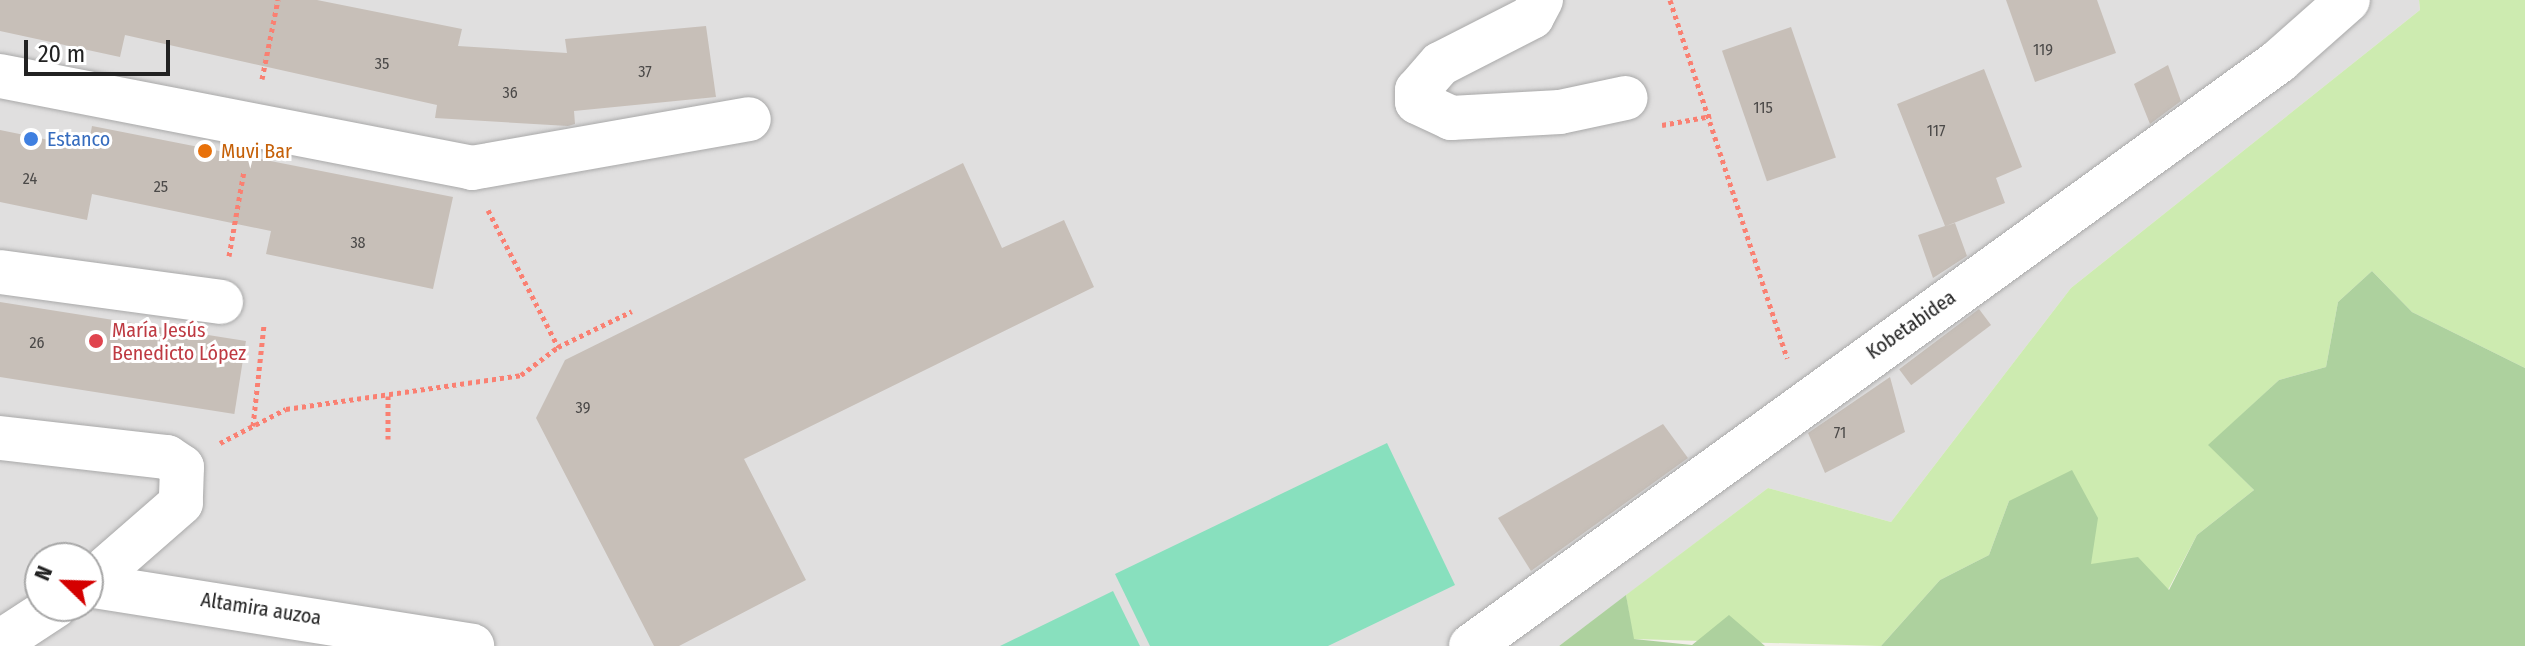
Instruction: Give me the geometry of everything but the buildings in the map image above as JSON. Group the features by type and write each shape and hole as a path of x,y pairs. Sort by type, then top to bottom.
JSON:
{"street":[{"path":"1541,0 1532,17 1440,64 1417,90 1417,102 1451,118 1560,112 1626,98"},
{"name":"Kobetabidea","path":"1471,646 2279,61 2348,0"},
{"path":"0,76 472,168 749,119"},
{"path":"0,272 221,302"},
{"path":"0,438 167,457 182,467"},
{"name":"Altamira auzoa","path":"104,571 181,503 182,467"},
{"name":"Altamira auzoa","path":"104,588 442,643"},
{"path":"0,612 24,605"},
{"path":"0,642 31,622"}],"path":[{"path":"221,302 278,0"},
{"path":"1670,0 1802,405"},
{"path":"498,236 558,347"},
{"path":"252,427 266,307"},
{"path":"182,467 286,409 521,375 558,347 632,311"},
{"path":"388,396 388,439"}],"shaded area":[{"path":"0,0 2419,0 2420,10 2071,288 1891,522 1768,488 1559,646 0,646"}],"green space":[{"path":"2419,0 2525,0 2525,368 2412,312 2372,271 2338,302 2326,367 2279,380 2209,445 2254,490 2197,535 2168,590 2091,565 2009,501 1989,555 1940,580 1881,646 1633,639 1626,595 1768,488 1891,522 2071,288 2420,10"},
{"path":"2372,271 2412,312 2525,368 2525,646 1881,646 1940,580 1989,555 2009,501 2072,470 2098,518 2091,564 2138,557 2169,590 2197,535 2254,490 2208,445 2279,380 2326,367 2338,302"},
{"path":"1387,443 1455,585 1328,646 1150,646 1115,574"},
{"path":"1113,591 1140,646 1000,646"},
{"path":"1626,595 1634,639 1692,645 1729,615 1765,646 1559,646"}],"place":[{"name":"Estanco","path":"31,139"},
{"name":"Muvi Bar","path":"205,151"},
{"name":"María Jesús Benedicto López","path":"96,341"}]}
